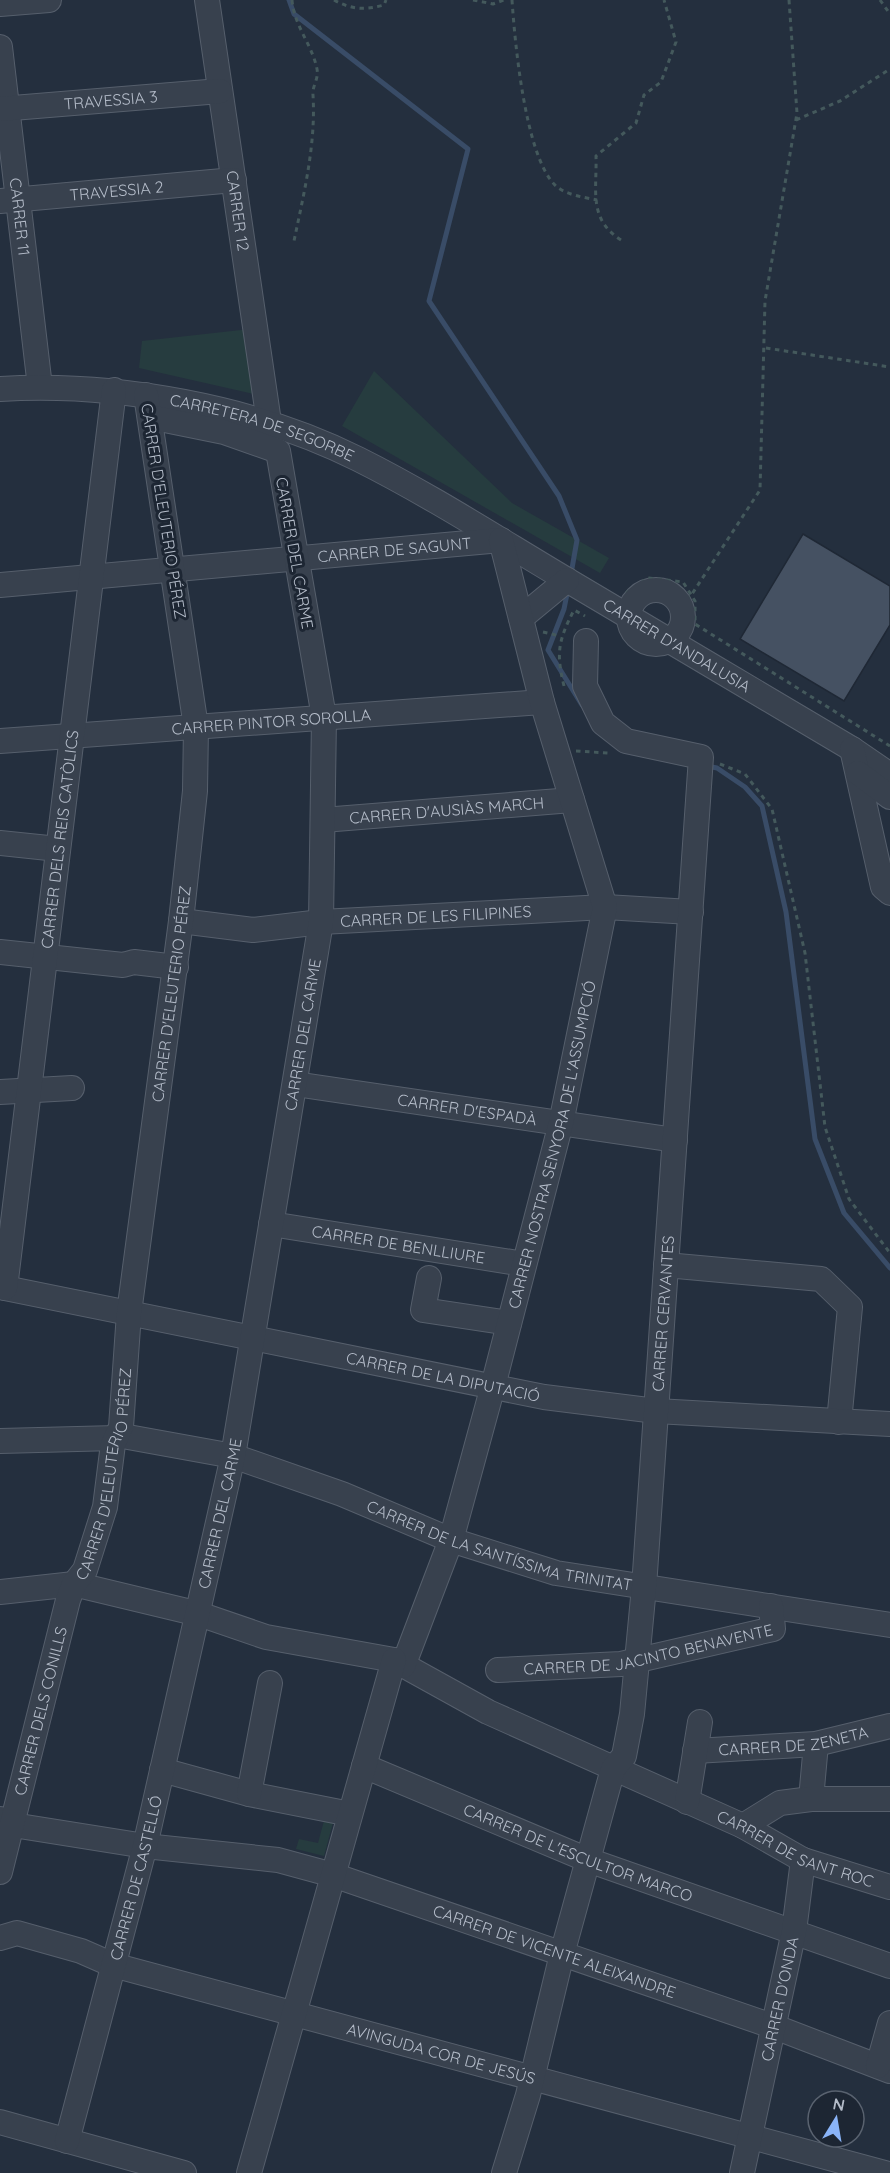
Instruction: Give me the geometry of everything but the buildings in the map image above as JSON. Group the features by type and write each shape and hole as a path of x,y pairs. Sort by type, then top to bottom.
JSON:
{"street":[{"path":"0,4 49,0"},
{"name":"CARRER 12","path":"207,0 269,423"},
{"name":"CARRER 11","path":"0,46 9,200 40,387"},
{"name":"TRAVESSIA 3","path":"4,108 220,91"},
{"name":"TRAVESSIA 2","path":"9,200 234,180"},
{"name":"CARRETERA DE SEGORBE","path":"0,390 40,387 114,390 148,406 278,451"},
{"name":"CARRER DELS REIS CATÒLICS","path":"3,1287 114,390"},
{"name":"CARRETERA DE SEGORBE","path":"148,406 269,423 357,459 501,540"},
{"name":"CARRER D'ELEUTERIO PÉREZ","path":"74,1584 85,1570 105,1507 117,1436 121,1426 129,1313 176,967 195,791 196,727 148,406"},
{"name":"CARRER DEL CARME","path":"199,1614 233,1456 321,922 324,717 278,451"},
{"name":"CARRER DE SAGUNT","path":"0,585 501,540"},
{"name":"CARRER D'ANDALUSIA","path":"501,540 567,580 627,606"},
{"name":"CARRER NOSTRA SENYORA DE L'ASSUMPCIÓ","path":"249,2173 364,1766 381,1688 398,1663 451,1539 561,1123 605,907 542,702 501,540"},
{"path":"521,618 567,580"},
{"path":"651,591 667,593 686,600 680,629 669,640 658,644 641,639 634,633 627,606 637,599 651,591"},
{"name":"CARRER D'ANDALUSIA","path":"669,640 852,749 890,775"},
{"path":"585,641 585,686 603,723 626,741 701,757"},
{"name":"CARRER PINTOR SOROLLA","path":"0,741 542,702"},
{"path":"852,749 883,887 890,893"},
{"name":"CARRER CERVANTES","path":"504,2173 528,2095 530,2078 562,1954 613,1768 624,1756 632,1714 645,1587 701,757"},
{"path":"858,773 890,797"},
{"name":"CARRER D'AUSIÀS MARCH","path":"323,820 572,800"},
{"path":"0,843 58,849"},
{"name":"CARRER DE LES FILIPINES","path":"181,921 253,930 321,922 605,907 690,912"},
{"path":"0,952 176,967"},
{"name":"CARRER D'ESPADÀ","path":"294,1084 675,1140"},
{"path":"0,1092 72,1088"},
{"name":"CARRER DE BENLLIURE","path":"271,1224 524,1264"},
{"path":"666,1266 821,1280 828,1286 850,1307 839,1422"},
{"path":"429,1278 423,1310 509,1323"},
{"name":"CARRER DE LA DIPUTACIÓ","path":"3,1287 544,1396 656,1411 890,1424"},
{"name":"CARRER DE LA SANTÍSSIMA TRINITAT","path":"0,1441 117,1436 233,1456 342,1494 451,1539 556,1573 890,1625"},
{"name":"CARRER DE SANT ROC","path":"0,1592 74,1584 199,1614 266,1637 398,1663 440,1683 488,1712 743,1826 803,1860 890,1887"},
{"name":"CARRER DELS CONILLS","path":"0,1872 6,1822 74,1584"},
{"name":"CARRER DE JACINTO BENAVENTE","path":"498,1670 621,1664 773,1629 771,1606"},
{"name":"CARRER DE CASTELLÓ","path":"68,2141 146,1846 199,1614"},
{"path":"249,1794 270,1683"},
{"path":"694,1805 695,1750 700,1722"},
{"name":"CARRER DE ZENETA","path":"695,1750 816,1744 890,1726"},
{"path":"812,1799 816,1744"},
{"name":"CARRER DE L'ESCULTOR MARCO","path":"364,1766 588,1860 890,1966"},
{"path":"162,1770 249,1794 350,1815"},
{"path":"743,1826 780,1803 812,1799 890,1799"},
{"name":"CARRER DE VICENTE ALEIXANDRE","path":"6,1822 146,1846 278,1860 333,1875 775,2028 884,2069"},
{"name":"CARRER D'ONDA","path":"742,2173 775,2028 794,1931 803,1860"},
{"name":"AVINGUDA COR DE JESÚS","path":"0,1938 17,1933 81,1951 113,1965 885,2173"},
{"path":"884,2069 890,2023"},
{"path":"0,2122 184,2173"}],"path":[{"path":"292,0 297,26 310,48 318,79 312,93 315,104 314,127 294,241"},
{"path":"334,0 347,7 366,10 384,4 386,0"},
{"path":"473,0 493,4 504,0"},
{"path":"512,0 525,96 538,160 555,185 572,195 597,200"},
{"path":"621,240 607,231 597,216 596,156 636,123 644,95 661,82 676,42 664,0"},
{"path":"686,600 760,490 766,348 765,301 796,120 789,0"},
{"path":"880,0 890,14"},
{"path":"796,120 840,101 890,69"},
{"path":"766,348 890,366"},
{"path":"627,606 648,578 683,582 686,600"},
{"path":"686,600 695,601 695,624 890,746"},
{"path":"521,618 540,632 585,641"},
{"path":"561,636 567,625"},
{"path":"565,750 609,753"},
{"path":"701,757 745,774 772,809 805,953 825,1127 849,1199 890,1253"}],"green space":[{"path":"250,329 258,395 139,368 142,341"},
{"path":"374,371 512,503 609,558 600,573 342,426"},
{"path":"325,1817 334,1819 324,1856 296,1849 299,1839 318,1843"}],"waterway":[{"path":"289,0 294,14 468,149 429,301 559,496 577,540 571,574"},
{"path":"568,589 564,609 548,650 582,705"},
{"path":"707,766 717,768 745,787 762,806 786,912 815,1139 844,1213 890,1268"}]}
